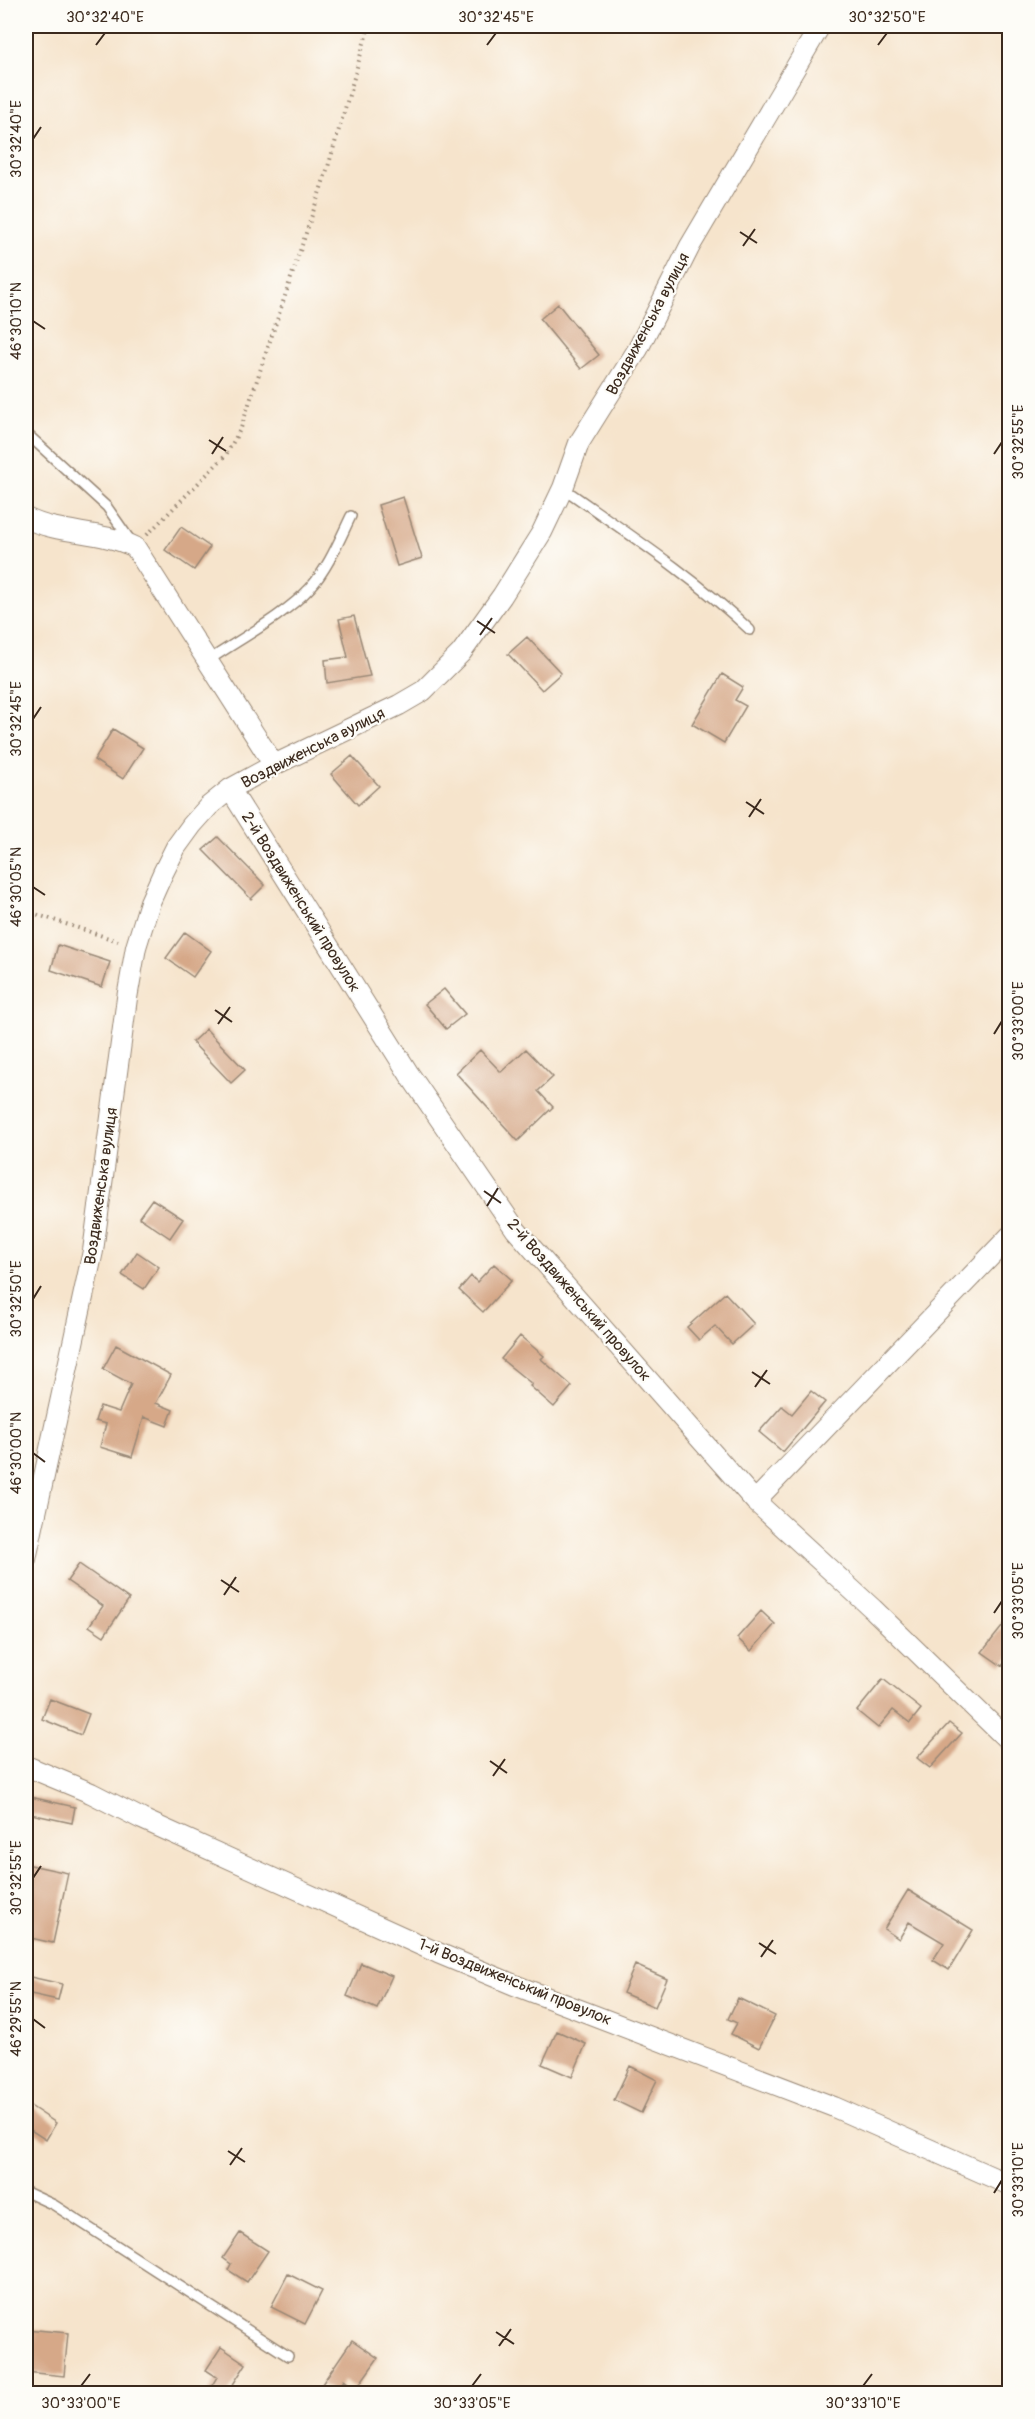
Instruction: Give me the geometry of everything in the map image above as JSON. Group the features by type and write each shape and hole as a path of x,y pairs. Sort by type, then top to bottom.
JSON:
{"street":[{"name":"Воздвиженська вулиця","path":"26,1558 93,1251 136,947 150,902 176,847 209,806 230,789 423,691 460,653 502,596 542,532 563,488 579,443 638,349 690,246 820,26"},
{"path":"26,518 57,529 120,539 135,547 274,765"},
{"name":"2-й Воздвиженський провулок","path":"230,789 409,1074 516,1230 755,1502 873,1609 1010,1742"},
{"path":"755,1502 1010,1236"},
{"name":"1-й Воздвиженський провулок","path":"26,1766 92,1793 142,1819 438,1953 517,1986 834,2107 1010,2185"}],"lane":[{"path":"26,433 107,507 135,547"},
{"path":"563,488 700,586 750,630"},
{"path":"208,660 296,601 311,587 327,564 351,516"},
{"path":"26,2192 54,2205 288,2356"}],"path":[{"path":"135,547 226,455 241,428 328,167 369,26"},
{"path":"633,26 694,26"},
{"path":"26,911 136,947"}],"building":[{"path":"558,304 599,355 581,369 540,319"},
{"path":"403,497 422,558 397,566 378,505"},
{"path":"181,527 210,547 194,570 165,550"},
{"path":"354,616 370,676 327,683 325,660 348,657 339,619"},
{"path":"527,637 561,673 542,690 508,654"},
{"path":"722,674 743,687 735,700 746,706 724,743 692,724"},
{"path":"113,729 143,748 123,779 94,760"},
{"path":"352,756 379,786 358,805 331,774"},
{"path":"218,837 265,885 251,899 203,850"},
{"path":"185,932 211,951 193,977 166,958"},
{"path":"58,945 110,962 102,987 51,970"},
{"path":"444,989 465,1014 446,1029 425,1004"},
{"path":"206,1029 245,1070 231,1083 192,1042"},
{"path":"526,1049 553,1077 538,1091 553,1107 518,1141 456,1073 480,1050 501,1072"},
{"path":"152,1199 183,1219 170,1238 139,1217"},
{"path":"137,1252 159,1267 144,1289 122,1275"},
{"path":"494,1264 512,1280 483,1312 459,1290 471,1276 477,1282"},
{"path":"725,1293 754,1324 732,1344 715,1326 699,1340 687,1327"},
{"path":"520,1336 544,1356 541,1359 572,1386 554,1407 530,1386 532,1384 501,1359"},
{"path":"116,1345 171,1375 156,1403 173,1410 167,1426 144,1417 132,1457 100,1447 106,1424 95,1421 100,1406 119,1412 131,1384 103,1369"},
{"path":"811,1391 825,1402 783,1452 759,1432 782,1406 792,1414"},
{"path":"79,1564 129,1599 104,1636 89,1626 103,1606 67,1581"},
{"path":"761,1611 775,1624 751,1651 737,1638"},
{"path":"1010,1617 1010,1656 1002,1666 982,1652"},
{"path":"883,1679 921,1709 910,1723 893,1710 878,1728 857,1711"},
{"path":"50,1699 89,1714 81,1735 42,1719"},
{"path":"949,1723 962,1733 930,1768 917,1758"},
{"path":"26,1796 75,1807 72,1823 26,1813"},
{"path":"26,1864 68,1873 53,1943 26,1937"},
{"path":"908,1890 973,1930 949,1970 933,1960 944,1943 909,1922 899,1939 884,1929"},
{"path":"361,1963 392,1976 377,2009 347,1996"},
{"path":"635,1965 667,1979 655,2007 623,1993"},
{"path":"26,1976 62,1984 58,2000 26,1993"},
{"path":"738,1998 775,2016 759,2048 731,2034 737,2023 728,2019"},
{"path":"557,2031 586,2044 572,2077 542,2064"},
{"path":"630,2066 657,2080 641,2113 614,2100"},
{"path":"26,2103 56,2123 46,2140 26,2127"},
{"path":"240,2233 268,2251 247,2282 228,2270 231,2264 223,2258"},
{"path":"288,2274 322,2291 305,2324 271,2307"},
{"path":"26,2329 68,2333 64,2376 26,2372"},
{"path":"352,2340 378,2358 356,2389 344,2380 336,2393 322,2384"},
{"path":"221,2347 246,2364 227,2394 207,2394 217,2377 206,2370"}]}
